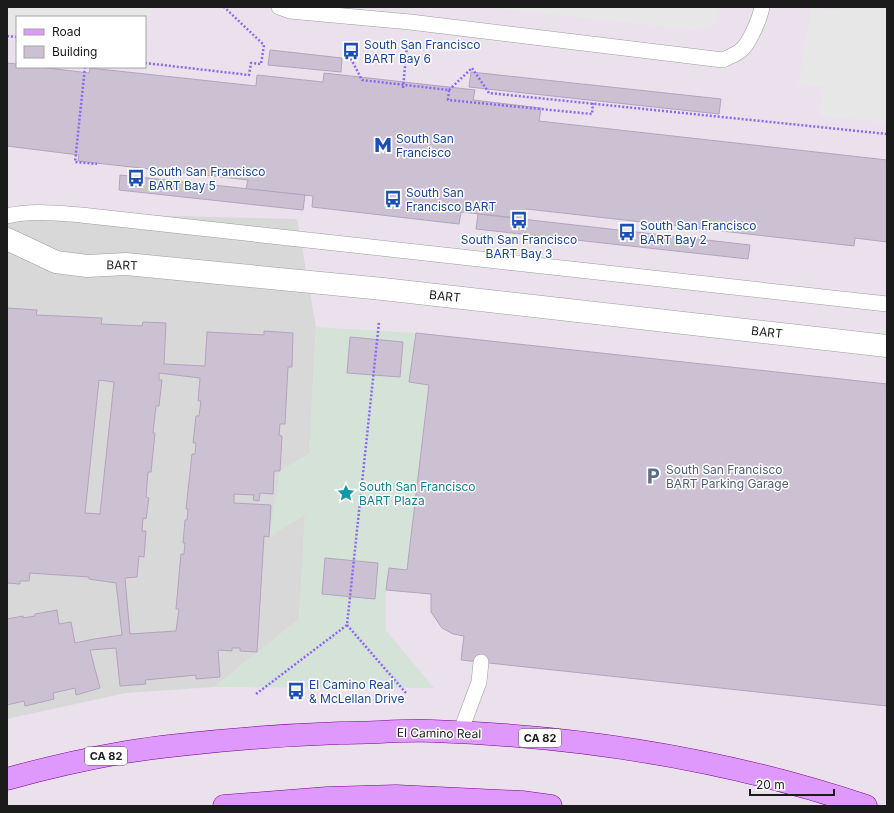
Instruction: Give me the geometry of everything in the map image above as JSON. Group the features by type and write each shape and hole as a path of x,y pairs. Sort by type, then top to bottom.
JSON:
{"main road":[{"name":"El Camino Real","path":"7,779 36,771 128,751 206,742 298,735 431,731 532,737 639,750 737,769 831,794 866,806"},
{"path":"224,806 328,798 396,796 522,802 551,806"}],"street":[{"name":"BART","path":"7,239 56,262 87,266 126,264 383,289 887,346"}],"lane":[{"path":"279,7 290,11 410,22 723,60 741,51 761,15 762,7"},
{"path":"7,216 17,213 81,215 887,304"},
{"path":"460,733 479,682 481,662"}],"path":[{"path":"146,63 249,75 251,63 261,64 264,45 224,7"},
{"path":"403,86 407,47"},
{"path":"349,56 362,80 403,86 449,90"},
{"path":"85,68 75,162 97,164"},
{"path":"593,103 592,114 448,100 449,90 472,68 489,93 593,103 887,134"},
{"path":"256,694 347,625 379,322"},
{"path":"347,625 406,693"}],"shaded area":[{"path":"7,7 151,7 146,41 146,16 16,16 16,35 7,34"},
{"path":"483,7 716,7 716,23 697,30"},
{"path":"842,7 887,7 887,122 819,116 824,87 798,84 811,8 837,10"},
{"path":"7,212 297,219 316,327 309,454 280,471 270,536 305,514 299,619 214,687 126,693 7,719"},
{"name":"South San Francisco BART Plaza","path":"316,327 416,333 410,382 429,385 407,570 389,569 386,590 386,630 434,688 214,687 299,619 305,515 269,537 280,471 309,454"}],"building":[{"path":"270,50 342,58 341,72 268,65"},
{"path":"7,63 16,64 16,68 48,68 89,73 90,68 256,86 257,75 323,82 324,73 475,90 473,100 541,108 539,121 887,160 887,242 855,238 854,246 527,209 526,219 461,212 459,224 312,207 313,196 246,189 248,180 78,161 79,155 7,146"},
{"path":"471,72 721,99 719,114 469,87"},
{"path":"120,175 305,195 303,210 119,190"},
{"path":"478,214 750,245 748,259 476,229"},
{"path":"7,308 37,310 36,315 102,318 101,324 142,326 143,322 166,323 164,364 205,366 207,332 264,335 264,331 293,333 292,367 288,367 285,424 280,424 279,435 282,436 280,471 274,471 273,494 260,493 259,501 253,500 254,495 234,494 234,503 271,505 269,537 264,536 257,652 240,651 240,648 232,648 232,651 218,650 220,677 196,679 196,675 145,680 146,684 120,686 116,648 90,650 100,688 76,695 75,688 53,693 54,699 25,706 24,701 7,705 7,619 23,616 23,618 35,616 35,614 57,610 59,624 71,622 75,643 122,635 116,583 89,579 89,577 30,573 29,581 20,581 20,584 7,583","holes":["159,373 200,378 198,401 201,401 199,416 196,416 193,443 196,443 195,454 192,454 186,509 188,509 187,520 185,520 183,543 185,543 184,554 181,554 176,609 179,609 176,631 130,634 125,578 137,577 139,556 144,557 146,531 142,531 143,518 146,519 149,498 146,497 148,472 151,472 156,406 159,406 162,380 159,380","99,380 114,382 100,514 85,513"]},
{"name":"South San Francisco BART Parking Garage","path":"416,333 887,384 887,706 461,660 464,636 453,634 442,628 431,612 431,594 386,590 389,568 407,570 429,385 409,382"},
{"path":"350,337 403,342 400,377 347,373"},
{"path":"325,558 378,563 375,599 322,594"}],"place":[{"name":"South San Francisco BART Bay 6","path":"351,51"},
{"name":"South San Francisco","path":"383,145"},
{"name":"South San Francisco BART Bay 5","path":"136,178"},
{"name":"South San Francisco BART","path":"393,199"},
{"name":"South San Francisco BART Bay 3","path":"519,220"},
{"name":"South San Francisco BART Bay 2","path":"627,232"},
{"name":"South San Francisco BART Parking Garage","path":"653,476"},
{"name":"South San Francisco BART Plaza","path":"346,493"},
{"name":"El Camino Real & McLellan Drive","path":"296,691"}]}
